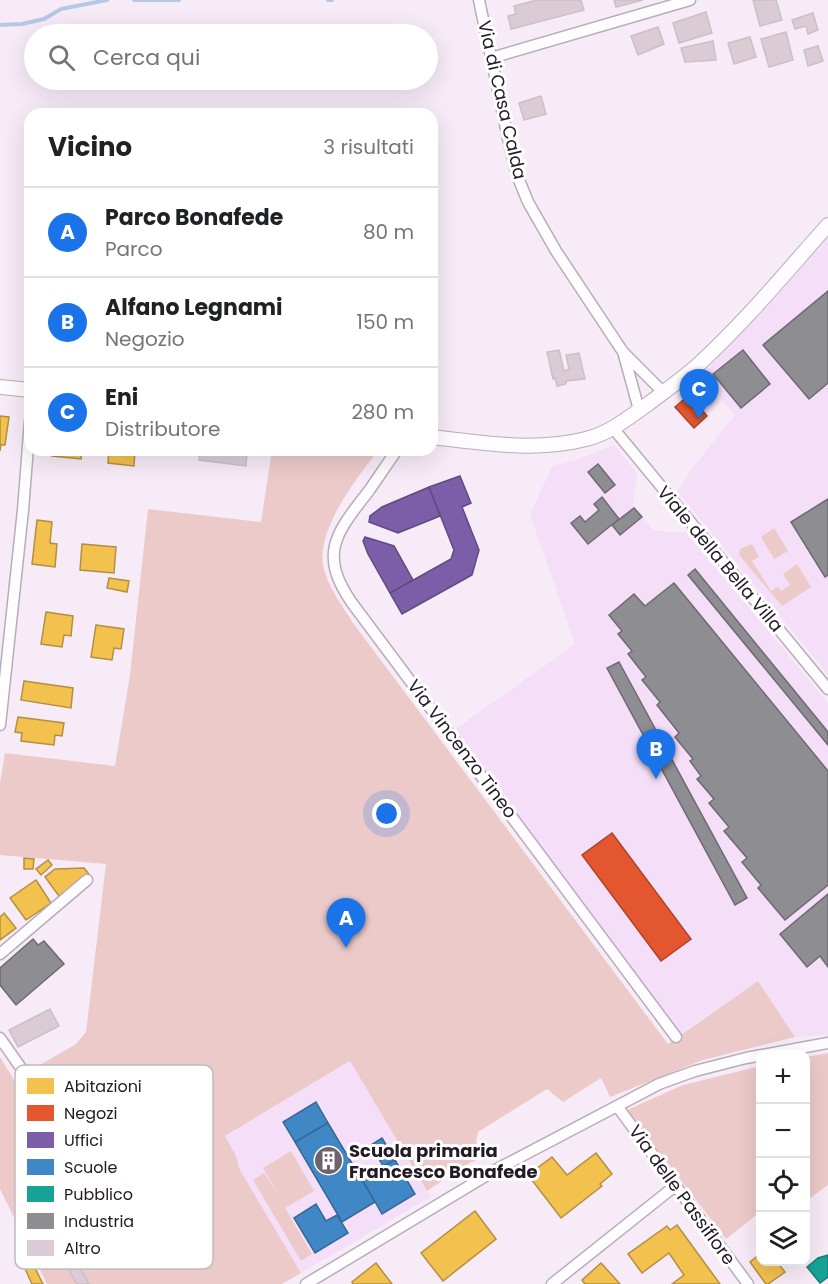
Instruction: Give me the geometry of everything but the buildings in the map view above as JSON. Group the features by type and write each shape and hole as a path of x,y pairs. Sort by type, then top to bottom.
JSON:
{"street":[{"name":"Via di Casa Calda","path":"479,0 512,156 528,202 556,251 623,352 663,392"},
{"path":"491,58 690,0"},
{"path":"438,438 505,446 539,446 587,439 613,428 711,353 828,225"},
{"name":"Via di Casa Calda","path":"623,352 639,410"},
{"path":"0,387 24,389"},
{"name":"Viale della Bella Villa","path":"613,428 828,689"},
{"path":"0,725 27,456"},
{"name":"Via Vincenzo Tineo","path":"393,456 344,522 337,536 334,561 338,580 352,603 676,1037"},
{"path":"0,954 87,880"},
{"path":"0,1038 19,1065"},
{"path":"306,1284 499,1168 666,1080 765,1053 828,1043"},
{"name":"Via delle Passiflore","path":"616,1106 748,1284"},
{"path":"552,1284 675,1186"}],"shaded area":[{"path":"828,238 828,675 677,491 735,415 702,375"},
{"path":"614,445 637,473 633,504 654,531 687,532 828,703 828,1035 795,1037 758,981 676,1037 450,733 575,644 530,515 552,466 576,460"},
{"path":"271,456 374,456 340,505 326,535 323,550 323,565 331,588 353,623 668,1044 758,981 795,1037 703,1060 610,1097 601,1078 563,1102 547,1089 478,1132 476,1142 482,1157 427,1191 350,1061 225,1136 236,1156 239,1168 301,1273 282,1284 47,1284 40,1269 213,1269 213,1065 40,1065 76,1044 86,1032 106,864 0,855 0,783 5,753 115,766 130,675 148,509 261,522"},
{"path":"774,528 788,551 774,559 761,537"},
{"path":"752,544 759,557 752,561 771,591 778,587 781,591 790,585 783,574 797,564 811,587 782,606 739,555 740,549"},
{"path":"828,1053 828,1185 810,1198 810,1104 810,1056"},
{"path":"0,1057 14,1080 15,1219 0,1189"},
{"path":"351,1061 431,1197 301,1273 239,1168 225,1136"},
{"path":"756,1067 756,1215 726,1239 627,1110 683,1085"},
{"path":"291,1151 314,1191 285,1208 312,1254 301,1261 253,1180 264,1173 276,1191 263,1168"}],"waterway":[{"path":"0,25 22,24 44,19 61,9 107,0"},
{"path":"134,0 179,0"}],"place":[{"name":"Eni","path":"699,419"},
{"name":"Alfano Legnami","path":"656,779"},
{"name":"Parco Bonafede","path":"346,948"},
{"name":"Scuola primaria Francesco Bonafede","path":"328,1161"}]}
